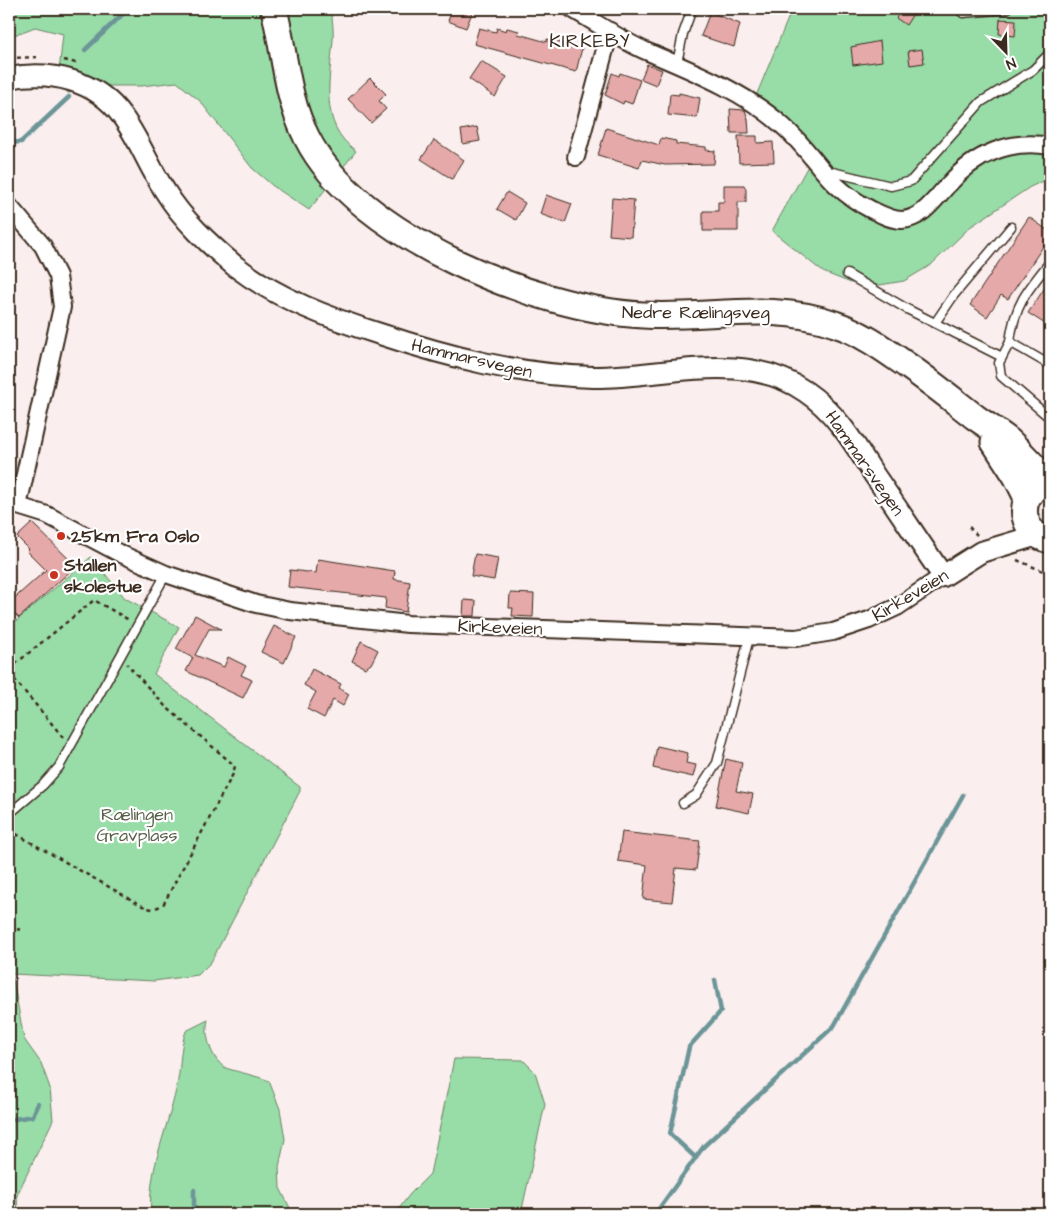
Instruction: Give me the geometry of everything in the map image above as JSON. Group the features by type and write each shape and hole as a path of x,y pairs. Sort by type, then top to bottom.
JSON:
{"main road":[{"name":"Nedre Rælingsveg","path":"274,9 288,88 300,124 315,153 336,182 351,196 412,239 458,263 492,276 541,294 600,310 643,315 738,311 784,312 835,324 860,335 891,354 1007,440 1050,482"},
{"name":"Nedre Rælingsveg","path":"976,418 1007,461 1035,522"},
{"path":"1035,522 1036,487 1050,482"}],"street":[{"path":"572,9 646,51 677,63 745,98 783,126 800,143 820,170 840,190 860,204 886,217 904,220 918,215 926,209 961,170 987,153 1012,146 1050,146"},
{"path":"576,157 610,31"},
{"name":"Hammarsvegen","path":"9,78 36,76 66,79 89,87 107,99 128,124 165,191 199,233 227,259 254,279 308,309 411,345 529,372 598,377 729,368 764,373 796,385 823,405 842,427 943,576"},
{"name":"Kirkeveien","path":"9,206 44,246 58,276 62,307 18,506 47,515 117,552 166,574 256,604 290,611 408,624 749,638 809,636 853,626 897,607 943,576 982,546 1035,522"}],"lane":[{"path":"677,63 683,34 692,9"},
{"path":"958,9 963,13 1007,9"},
{"path":"820,170 828,170 891,186 911,181 981,102 1033,70 1050,53"},
{"path":"935,323 954,294 1011,228"},
{"path":"1050,262 1020,300 1012,321 1010,342 1002,357 999,370 1005,382 1050,418"},
{"path":"847,274 889,300 1002,357"},
{"path":"1010,342 1050,365"},
{"path":"9,814 43,786 59,767 166,574"},
{"path":"683,804 696,795 717,763 749,638"}],"path":[{"path":"9,58 46,57"},
{"path":"63,60 79,64"},
{"path":"969,527 982,546"},
{"path":"1014,558 1050,574"},
{"path":"9,668 94,600 137,624"},
{"path":"9,830 146,908 153,909 163,905 233,774 235,766 165,706 119,656"},
{"path":"9,673 71,748"},
{"path":"9,930 23,929"}],"green space":[{"path":"9,9 331,9 333,36 329,100 331,115 336,128 344,140 356,151 309,210 273,186 252,168 200,101 177,82 141,86 105,86 68,93 58,81 63,34 35,27 9,37"},
{"path":"792,9 1050,9 1050,178 1030,187 970,227 931,265 904,281 880,285 851,283 823,272 772,231 809,164 754,101"},
{"name":"Rælingen Gravplass","path":"91,557 125,598 179,627 154,674 300,787 300,791 211,962 198,975 154,981 12,974 24,1039 41,1063 50,1088 53,1120 17,1195 18,1214 9,1214 9,627"},
{"path":"208,1020 208,1039 212,1052 219,1063 224,1067 269,1081 280,1109 285,1139 279,1167 280,1188 293,1214 151,1214 152,1180 178,1080 184,1037 186,1031"},
{"path":"454,1059 523,1060 535,1072 545,1104 521,1214 395,1214 410,1194 430,1174"}],"building":[{"path":"452,9 472,13 466,28 448,21"},
{"path":"903,9 913,14 906,25 896,18"},
{"path":"710,12 740,24 734,47 701,36"},
{"path":"1000,19 1016,20 1015,36 999,34"},
{"path":"479,28 496,32 497,28 506,31 507,28 519,31 518,34 547,42 547,39 582,48 576,72 474,44"},
{"path":"880,41 882,61 853,65 851,47"},
{"path":"922,49 924,63 910,65 908,51"},
{"path":"481,61 507,77 495,97 469,79"},
{"path":"647,64 662,70 656,85 641,79"},
{"path":"612,73 619,76 620,73 640,80 632,104 624,101 623,104 605,95"},
{"path":"370,78 386,94 379,101 386,109 371,123 348,99"},
{"path":"679,93 700,98 697,118 668,115 670,94 679,95"},
{"path":"730,109 745,110 749,133 731,133"},
{"path":"477,127 480,141 463,144 461,130"},
{"path":"606,128 659,145 661,138 676,141 676,144 706,147 706,150 715,151 714,164 665,165 642,160 639,168 598,155"},
{"path":"738,136 757,136 757,143 773,142 774,162 739,163"},
{"path":"434,140 464,160 452,179 421,159"},
{"path":"724,185 744,185 746,189 746,202 738,202 738,231 703,231 703,211 718,211 718,202 724,202"},
{"path":"507,192 525,203 516,220 497,209"},
{"path":"546,195 572,204 565,223 540,214"},
{"path":"612,198 634,200 631,237 609,235"},
{"path":"1029,217 1050,232 1050,236 1008,299 1001,295 987,317 970,305"},
{"path":"1050,280 1050,327 1028,313"},
{"path":"32,523 76,566 19,618 9,609 9,603 46,570 27,551 29,549 17,537"},
{"path":"475,554 498,558 494,580 471,576"},
{"path":"318,559 395,571 394,579 410,582 406,612 385,608 386,598 288,587 290,570 316,573"},
{"path":"510,593 534,594 533,617 512,616 513,608 509,608"},
{"path":"464,600 476,601 475,616 463,616"},
{"path":"195,615 221,629 209,629 195,655 224,667 228,657 246,666 241,675 252,680 243,698 186,671 193,658 176,649"},
{"path":"274,626 296,637 284,663 261,652"},
{"path":"361,641 378,650 371,664 365,668 352,661"},
{"path":"312,669 341,684 339,688 349,694 343,706 333,700 324,718 307,709 316,692 304,685"},
{"path":"657,746 688,753 686,763 696,765 693,777 653,768"},
{"path":"726,759 742,763 736,791 753,794 749,813 716,806"},
{"path":"622,832 700,841 696,870 676,868 672,902 643,899 647,865 618,861"}],"waterway":[{"path":"85,50 128,9"},
{"path":"9,143 21,142 69,97"},
{"path":"655,1214 704,1146 834,1026 963,795"},
{"path":"696,1158 670,1134 689,1047 721,1011 715,980"},
{"path":"9,1120 33,1116 38,1103"},
{"path":"194,1190 194,1214"}],"place":[{"name":"25km Fra Oslo","path":"61,536"},
{"name":"Stallen skolestue","path":"54,575"}],"district":[{"name":"KIRKEBY","path":"590,40"}]}
